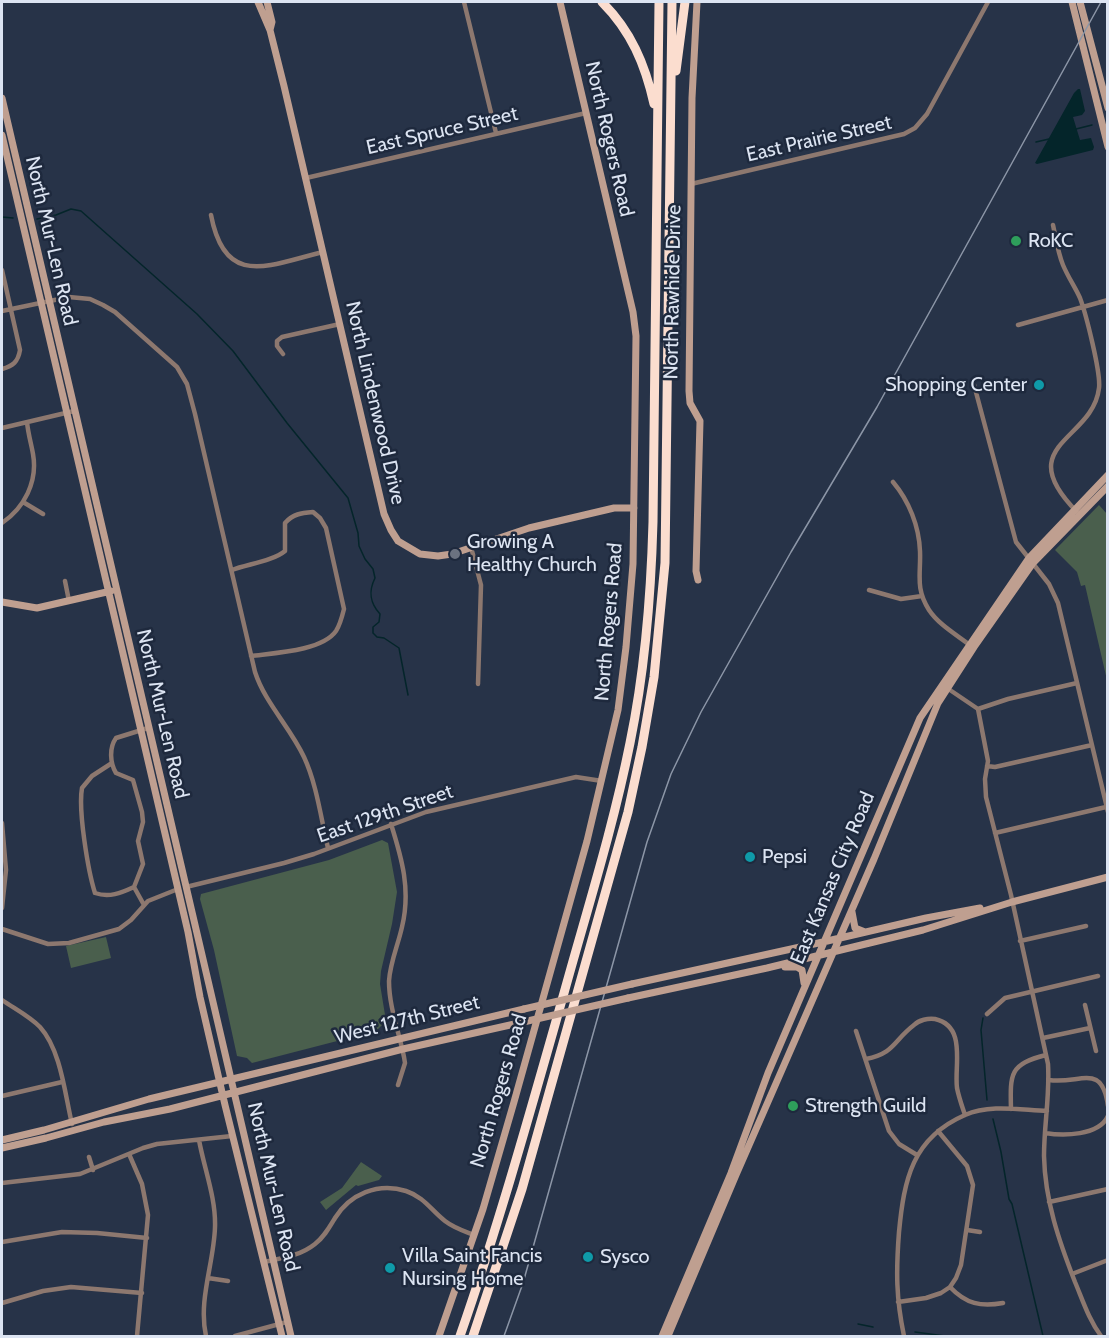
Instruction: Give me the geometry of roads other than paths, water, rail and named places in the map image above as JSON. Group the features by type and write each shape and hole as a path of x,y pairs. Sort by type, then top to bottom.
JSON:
{"highway":[{"path":"602,2 619,20 639,53 649,80 657,123"},
{"path":"459,1336 493,1238 531,1108 617,802 636,713 646,638 652,557 659,2"},
{"path":"473,1336 522,1189 602,906 633,791 649,713 659,642 665,563 672,2"},
{"path":"671,119 685,2"}],"main road":[{"name":"North Lindenwood Drive","path":"258,2 270,30 384,514 391,530 402,544 413,551 426,555 444,555 529,528 614,508 634,508"},
{"name":"North Lindenwood Drive","path":"267,2 272,22 270,30"},
{"name":"North Rogers Road","path":"439,1336 474,1235 514,1102 602,781 618,710 627,647 634,508 635,323 560,2"},
{"name":"North Rawhide Drive","path":"697,2 692,98 689,392 690,404 700,421 696,571 698,580"},
{"path":"1072,2 1107,147"},
{"path":"1080,2 1107,108"},
{"name":"North Mur-Len Road","path":"2,98 44,301"},
{"name":"North Mur-Len Road","path":"2,135 70,412 108,592 231,1080 291,1336"},
{"name":"North Mur-Len Road","path":"70,412 116,590 144,729"},
{"name":"East Kansas City Road","path":"668,1335 768,1072 920,718 1031,560 1077,512 1107,475"},
{"name":"East Kansas City Road","path":"1077,512 1107,486"},
{"path":"2,602 37,608 116,590"},
{"name":"East Kansas City Road","path":"668,1335 852,912 944,686"},
{"path":"1012,902 1107,878"},
{"name":"North Mur-Len Road","path":"182,889 220,1083 282,1336"},
{"name":"West 127th Street","path":"2,1140 149,1100 399,1037 926,918 1012,902"},
{"name":"West 127th Street","path":"2,1148 223,1096 403,1049 768,968 923,930 1012,902"},
{"path":"852,912 855,928 865,933"},
{"path":"768,968 797,967 802,971 805,985"}],"street":[{"path":"464,2 496,133"},
{"name":"East Prairie Street","path":"691,184 904,134 915,128 927,114 988,2"},
{"name":"East Spruce Street","path":"306,178 586,113"},
{"path":"211,215 216,238 222,249 229,257 244,265 267,265 323,252"},
{"path":"1053,225 1063,264 1083,306 1099,376 1099,391 1091,410 1057,447 1051,465 1057,487 1077,512"},
{"path":"2,271 20,350 19,357 12,366 2,369"},
{"path":"2,311 44,301 76,297 90,299 104,304 115,312 181,372 191,395 251,656 262,690 293,736 309,768 328,848"},
{"path":"1018,326 1107,300"},
{"path":"282,354 277,341 282,337 340,324"},
{"path":"974,381 1016,542 1050,585 1058,603 1107,809 995,832"},
{"path":"2,428 70,412"},
{"path":"2,524 23,502 30,489 34,466 27,422"},
{"path":"893,482 905,496 913,516 920,549 918,577 922,596 935,618 972,646"},
{"path":"23,502 43,514"},
{"path":"232,570 258,561 277,558 285,551 285,523 290,517 313,512 326,528 344,609 335,633 316,645 280,653 251,656"},
{"path":"471,547 481,585 478,684"},
{"path":"65,581 69,601"},
{"path":"869,590 895,599 922,596"},
{"path":"978,709 1008,699 1077,683"},
{"path":"944,686 978,709 987,766 985,791 1046,1055 1049,1080 1044,1165 1049,1202 1057,1235 1072,1274 1091,1321 1101,1336"},
{"path":"112,763 84,783 81,794 85,843 93,886 95,893 104,895 123,892 134,887 143,864 138,841 143,822 142,812 133,780 119,776 112,763 113,742 116,738 144,729"},
{"path":"987,766 995,767 1092,745"},
{"name":"East 129th Street","path":"144,904 154,897 284,863 426,812 576,777 602,781"},
{"path":"2,823 4,865 2,908"},
{"path":"391,824 403,862 406,887 406,907 389,978 390,995 405,1063 398,1085"},
{"path":"2,929 43,943 57,945 114,931 131,920 144,904 134,887"},
{"path":"1020,941 1086,926"},
{"path":"987,1014 1005,998 1098,976"},
{"path":"2,1000 27,1016 47,1036 56,1054 74,1130"},
{"path":"1085,1005 1096,1051"},
{"path":"866,1059 889,1051 919,1022 931,1019 943,1022 951,1029 956,1041 957,1088 965,1115"},
{"path":"1043,1038 1090,1028"},
{"path":"856,1031 889,1131 899,1144 917,1155"},
{"path":"1011,1109 1013,1078 1018,1065 1028,1059 1046,1055"},
{"path":"1049,1080 1093,1078 1103,1087 1107,1106"},
{"path":"2,1096 62,1083"},
{"path":"904,1336 898,1302 896,1270 902,1199 907,1176 917,1155 938,1131 965,1115 993,1109 1047,1111"},
{"path":"1045,1133 1063,1134 1093,1129 1101,1126 1107,1116"},
{"path":"898,1302 934,1296 950,1287 960,1271 973,1190 972,1179 967,1166 938,1131"},
{"path":"2,1183 66,1177 93,1170 157,1144 232,1136"},
{"path":"199,1140 214,1209 215,1225 203,1314 206,1336"},
{"path":"129,1154 146,1198 148,1215 137,1336"},
{"path":"89,1157 93,1170"},
{"path":"264,1262 295,1255 314,1245 323,1237 343,1207 356,1196 370,1190 386,1188 406,1191 423,1199 452,1226 474,1235"},
{"path":"1049,1202 1107,1189"},
{"path":"967,1230 980,1232"},
{"path":"2,1242 62,1232 147,1238"},
{"path":"1072,1274 1107,1260"},
{"path":"208,1278 228,1281"},
{"path":"2,1303 43,1291 71,1287 142,1293"},
{"path":"950,1287 962,1299 975,1305 1003,1303"},
{"path":"238,1336 287,1322"}],"waterway":[{"path":"1076,129 1092,125"},
{"path":"1036,142 1049,139"},
{"path":"37,219 71,209 81,211 197,314 233,351 287,423 348,498 358,533 359,546 373,569 375,578 371,588 371,597 380,614 379,622 373,627 373,633 399,648 408,695"},
{"path":"2,217 13,218"},
{"path":"983,1018 981,1030 987,1100"},
{"path":"993,1119 1009,1199 1043,1336"},
{"path":"858,1324 873,1327"},
{"path":"915,1332 945,1336"}],"railway":[{"path":"504,1336 523,1283 647,842 671,774 701,712 791,552 877,407 1101,2"}],"place":[{"name":"RoKC","path":"1016,241"},
{"name":"Shopping Center","path":"1039,385"},
{"name":"Growing A Healthy Church","path":"455,554"},
{"name":"Pepsi","path":"750,857"},
{"name":"Strength Guild","path":"793,1106"},
{"name":"Sysco","path":"588,1257"},
{"name":"Villa Saint Fancis Nursing Home","path":"390,1268"}]}
